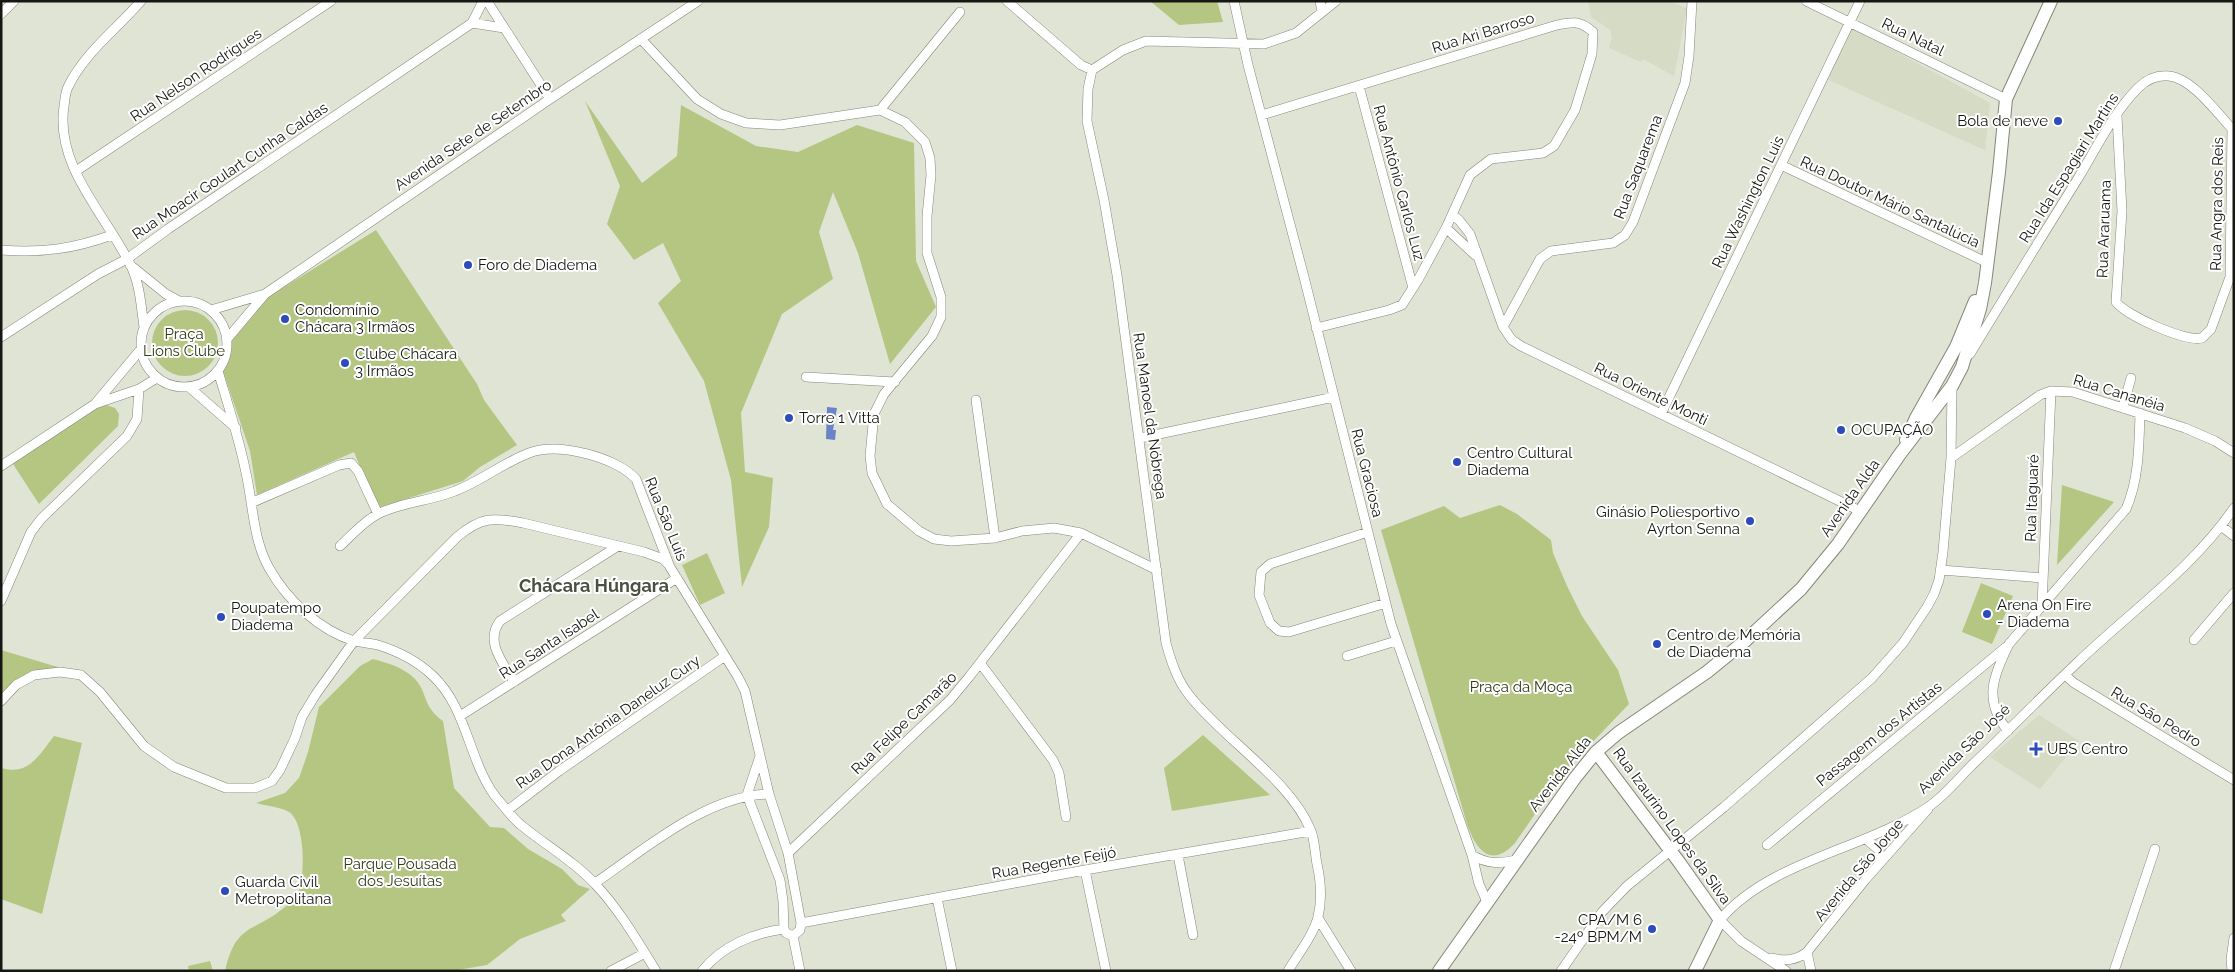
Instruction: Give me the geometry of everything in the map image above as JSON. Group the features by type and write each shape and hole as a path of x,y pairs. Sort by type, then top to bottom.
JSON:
{"main road":[{"name":"Avenida Alda","path":"1439,971 1516,860 1596,752 1618,733 1706,672 1786,604 1823,564 1900,454 1952,386 1962,368 1980,309 1985,283 2006,99 2051,1"},
{"name":"Avenida Alda","path":"1900,454 1916,418 1956,347 1985,283"},
{"path":"1952,386 1956,347"},
{"name":"Rua Izaurino Lopes da Silva","path":"1596,752 1720,920"},
{"name":"Avenida São José","path":"1695,971 1720,920"}],"street":[{"path":"1,14 14,1"},
{"path":"129,262 166,294 179,301 201,304 211,310 224,328 227,350 218,371 200,384 189,387 167,384 149,370 141,349 144,327 138,288 129,262 76,171 65,144 63,113 67,89 84,60 142,1"},
{"name":"Rua Nelson Rodrigues","path":"76,171 331,1"},
{"path":"485,1 550,99"},
{"name":"Rua Moacir Goulart Cunha Caldas","path":"1,337 98,274 129,262 168,229 472,23 485,1"},
{"name":"Avenida Sete de Setembro","path":"227,339 265,294 550,99 698,1"},
{"path":"1007,1 1081,65 1092,70 1123,50 1146,41 1264,44 1296,33 1336,1"},
{"name":"Rua Graciosa","path":"1234,1 1396,640 1472,855 1479,884 1487,902"},
{"path":"1320,1 1322,12"},
{"name":"Rua Saquarema","path":"1503,327 1540,259 1551,251 1614,244 1625,235 1633,222 1685,83 1690,56 1692,1"},
{"name":"Rua Natal","path":"1806,1 2006,99"},
{"name":"Rua Washington Luis","path":"1661,414 1860,1"},
{"path":"880,110 960,12"},
{"name":"Rua Ari Barroso","path":"1262,115 1557,25 1571,22 1584,24 1593,32 1592,54 1574,110 1554,146 1543,153 1490,159 1480,166 1470,175 1446,228"},
{"path":"472,23 504,28"},
{"path":"640,40 697,99 721,114 746,123 780,125 880,110 905,122 916,130 925,142 928,150 931,175 927,216 927,253 941,297 941,317 932,336 884,394 874,414 870,440 872,473 887,504 919,531 934,539 950,541 995,538 1022,531 1054,528 1082,533 1157,570"},
{"name":"Rua Manoel da Nóbrega","path":"1092,70 1088,89 1087,121 1104,200 1116,275 1140,438 1166,643 1173,669 1188,694 1216,726 1268,773 1298,807 1311,832 1320,878 1321,901 1318,918 1313,929 1288,971"},
{"name":"Rua Ida Espagiari Martins","path":"1962,368 2117,116 2140,86 2154,77 2167,75 2180,78 2192,87 2233,130"},
{"name":"Rua Antônio Carlos Luz","path":"1359,86 1413,288"},
{"name":"Rua Araruama","path":"2117,116 2122,211 2120,264 2115,297 2120,307 2151,324"},
{"name":"Rua Angra dos Reis","path":"2151,324 2191,338 2202,338 2211,329 2232,278 2233,130"},
{"name":"Rua Doutor Mário Santalúcia","path":"1781,165 1988,263"},
{"name":"Rua Oriente Monti","path":"1452,215 1459,220 1470,234 1476,256 1503,327 1512,340 1860,511"},
{"path":"1316,328 1402,305 1446,228"},
{"name":"Rua Oriente Monti","path":"1446,228 1476,256"},
{"path":"1,250 30,252 63,249 112,235"},
{"name":"Avenida Sete de Setembro","path":"211,310 265,294"},
{"path":"144,327 158,309 179,301"},
{"path":"95,404 141,349"},
{"path":"218,371 236,428 247,476 254,521 268,568 287,594 312,618 354,641 378,645 410,658 433,675 450,696 460,716 471,747 494,794 519,824 595,883 656,971"},
{"path":"806,377 895,382"},
{"path":"1,466 95,404 140,389 157,378"},
{"path":"2123,407 2131,378"},
{"path":"1561,971 1602,912 1627,886 1724,807 1872,678 1902,643 1927,607 1934,594 1941,570 1951,458 1952,386"},
{"path":"189,387 236,428"},
{"path":"1,601 31,532 41,518 127,436 136,419 140,389"},
{"name":"Rua Cananéia","path":"1951,458 2040,395 2051,391 2072,392 2123,407 2193,431 2234,452"},
{"name":"Rua Itaguaré","path":"2042,606 2051,391"},
{"path":"1140,438 1334,396"},
{"path":"976,400 995,538"},
{"path":"2008,731 1999,720 1993,704 1993,681 2009,644 2126,509 2131,499 2136,470 2140,414"},
{"name":"Rua São Luis","path":"340,546 378,514 455,492 532,452 549,450 596,455 627,469 636,479 670,567 745,691 770,794 788,853"},
{"path":"251,504 346,463 351,463 355,466 378,514"},
{"name":"Avenida São José","path":"1720,920 1730,908 1745,896 1778,876 1866,839 1931,805 2065,675 2178,571 2221,526 2234,508"},
{"path":"1,701 16,685 34,675 60,672 81,675 100,692 144,746 174,766 226,788 255,788 272,781 280,770 295,738 302,717 354,641 457,537 472,525 487,520 502,519 618,546 663,559 670,567"},
{"path":"2221,526 2234,536"},
{"path":"1368,532 1270,564 1261,572 1260,595 1270,623 1278,631 1289,632 1386,604"},
{"name":"Rua Felipe Camarão","path":"788,853 950,700 1082,533"},
{"path":"514,682 495,647 495,628 500,622 618,546"},
{"path":"1941,570 2043,578"},
{"name":"Rua Santa Isabel","path":"460,716 677,578"},
{"path":"2194,640 2234,593"},
{"path":"1347,656 1396,640"},
{"name":"Passagem dos Artistas","path":"1767,844 2009,644"},
{"name":"Rua Dona Antônia Daneluz Cury","path":"508,810 559,771 725,656"},
{"path":"980,663 1053,760 1059,773 1066,817"},
{"name":"Rua São Pedro","path":"2065,675 2074,683 2234,780"},
{"path":"760,756 747,795 782,889 784,928 786,933 793,936"},
{"path":"595,883 706,810 747,795 770,794"},
{"name":"Avenida São Jorge","path":"1807,952 1880,863 1931,805"},
{"name":"Rua Regente Feijó","path":"801,923 1085,870 1311,832"},
{"path":"1866,839 1879,850 1880,863"},
{"path":"2114,971 2155,849"},
{"path":"770,855 788,853 801,923 800,930 793,936"},
{"path":"1178,855 1193,934"},
{"path":"1472,855 1482,861 1492,863 1516,860"},
{"path":"1085,870 1106,971"},
{"path":"937,898 952,971"},
{"path":"1318,918 1351,971"},
{"path":"1720,920 1741,941 1768,957 1786,971"},
{"path":"702,971 732,945 758,934 784,928"},
{"path":"793,936 800,971"},
{"path":"2232,971 2230,958 2234,938"},
{"path":"1768,957 1789,960 1799,958 1807,952 1811,971"},
{"path":"611,971 645,953"}],"shaded area":[{"path":"1588,1 1671,1 1687,9 1674,76 1643,59 1641,62 1609,48 1612,38 1610,30 1591,17"},
{"path":"1849,26 1990,103 1985,150 1824,78"},
{"name":"UBS Centro","path":"2039,715 2079,741 2040,789 1990,757"}],"green space":[{"path":"1150,1 1217,1 1223,22 1179,25"},
{"path":"585,101 642,183 677,156 681,105 756,146 798,152 857,125 914,143 916,261 936,307 890,364 858,253 833,192 819,232 833,279 782,314 741,413 745,472 773,478 769,527 742,587 731,480 704,381 658,303 681,281 663,243 634,260 607,224 620,186"},
{"name":"Clube Chácara 3 Irmãos","path":"376,230 477,384 484,400 517,445 480,467 463,481 377,508 354,452 257,495 250,451 223,371 231,355 232,340 268,297"},
{"name":"Praça Lions Clube","path":"191,310 209,319 216,330 218,343 216,356 209,367 198,374 179,376 161,367 154,356 152,337 161,319 172,312"},
{"path":"104,404 115,408 119,414 118,426 39,504 13,464 81,417"},
{"path":"2062,485 2114,502 2057,565"},
{"name":"Praça da Moça","path":"1500,505 1517,514 1551,540 1553,553 1567,586 1582,616 1618,670 1629,704 1563,773 1515,843 1499,855 1492,855 1485,853 1475,842 1467,824 1381,530 1444,506 1460,518"},
{"path":"707,553 725,593 700,605 682,565"},
{"name":"Arena On Fire - Diadema","path":"1981,583 2013,596 1992,644 1962,632"},
{"path":"1,650 81,674 56,670 37,671 21,679 1,696"},
{"name":"Parque Pousada dos Jesuítas","path":"373,659 400,668 419,684 428,705 443,721 454,788 490,827 504,828 528,849 562,869 578,885 590,889 561,915 566,921 520,939 487,965 452,971 225,971 229,955 241,936 294,900 302,879 303,853 299,828 295,818 286,810 256,803 285,793 299,778 308,752 319,707 360,666"},
{"path":"1203,735 1270,795 1172,811 1164,768"},
{"path":"54,736 82,743 42,914 1,899 1,768 11,770 26,766 38,757"},
{"path":"210,961 213,971 189,971 188,966"}],"water":[{"path":"827,407 837,408 833,430 836,430 835,440 826,439"}],"place":[{"name":"Bola de neve","path":"2058,121"},
{"name":"Foro de Diadema","path":"468,265"},
{"name":"Condomínio Chácara 3 Irmãos","path":"285,319"},
{"name":"Clube Chácara 3 Irmãos","path":"345,363"},
{"name":"Torre 1 Vitta","path":"789,418"},
{"name":"OCUPAÇÃO","path":"1841,430"},
{"name":"Centro Cultural Diadema","path":"1457,462"},
{"name":"Ginásio Poliesportivo Ayrton Senna","path":"1750,521"},
{"name":"Arena On Fire - Diadema","path":"1987,614"},
{"name":"Poupatempo Diadema","path":"221,617"},
{"name":"Centro de Memória de Diadema","path":"1657,644"},
{"name":"UBS Centro","path":"2036,749"},
{"name":"Guarda Civil Metropolitana","path":"225,891"},
{"name":"CPA/M 6 -24º BPM/M","path":"1652,929"}],"district":[{"name":"Chácara Húngara","path":"594,585"}]}
